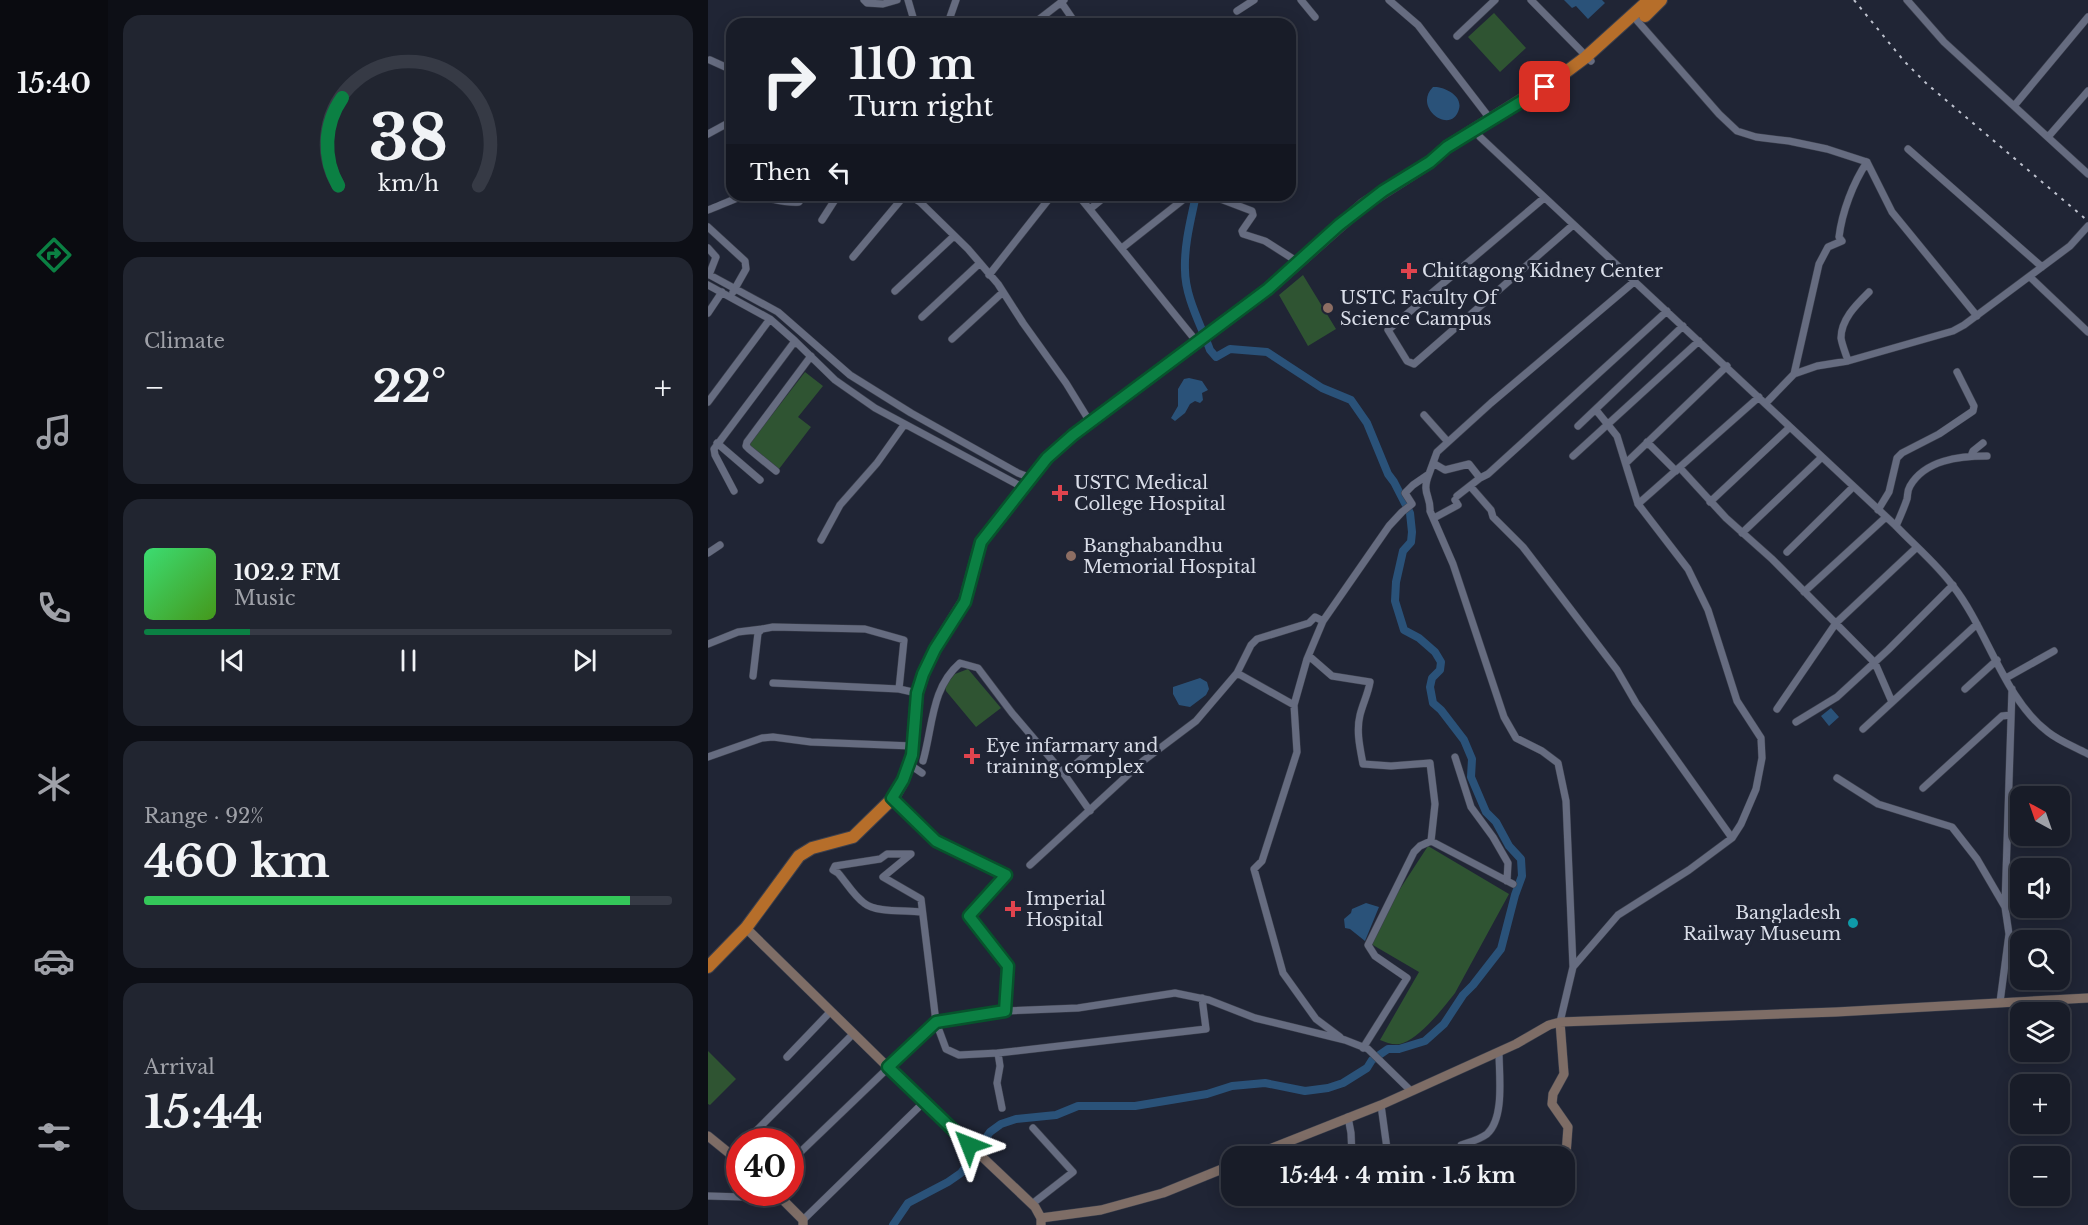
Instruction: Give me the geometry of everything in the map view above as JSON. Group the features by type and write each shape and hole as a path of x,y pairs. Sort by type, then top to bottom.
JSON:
{"highway":[{"path":"1636,19 1649,0"},
{"path":"1430,162 1449,156 1571,77 1589,59 1661,0"},
{"path":"708,967 746,927 799,856 812,848 853,837 892,798 909,764 917,693 929,661 965,602 981,542 1027,483 1059,447 1268,289 1363,205 1430,162 1447,147 1589,59"}],"main road":[{"path":"746,927 1032,1204 1041,1221 1101,1210 1163,1193 1221,1169"},
{"path":"1277,1146 1381,1105 1516,1044 1549,1025 1560,1022 1836,1012 2088,998"},
{"path":"1560,1022 1564,1074 1553,1094 1552,1104 1568,1127 1567,1146"},
{"path":"708,1136 726,1151"},
{"path":"787,1206 803,1223"}],"street":[{"path":"864,0 867,3 883,4 897,0"},
{"path":"908,0 913,18"},
{"path":"950,18 956,0"},
{"path":"1237,11 1254,0"},
{"path":"1301,0 1315,17"},
{"path":"1389,0 1418,25 1491,120"},
{"path":"1457,36 1495,0"},
{"path":"1531,0 1589,59"},
{"path":"1907,0 1944,42 2088,174"},
{"path":"1041,18 1063,1 1073,18"},
{"path":"2014,106 2088,17"},
{"path":"1636,19 1719,114 1737,131 1756,137 1827,149 1867,162 1892,212 1977,316"},
{"path":"709,58 726,67"},
{"path":"2048,137 2088,91"},
{"path":"708,134 726,124"},
{"path":"1480,137 1896,526 1953,585 2027,711 2048,732 2088,754"},
{"path":"1908,149 2042,267"},
{"path":"1794,374 1819,264 1828,247 1842,241 1839,237 1842,221 1858,176 1867,162"},
{"path":"1544,198 1388,330 1407,361 1414,364 1574,225"},
{"path":"708,210 732,201"},
{"path":"783,201 791,203 800,201"},
{"path":"822,220 834,201"},
{"path":"853,257 902,201"},
{"path":"918,201 968,249 1003,292 1090,422"},
{"path":"989,274 1047,201"},
{"path":"1084,201 1202,339"},
{"path":"1090,208 1099,201"},
{"path":"1122,248 1182,201"},
{"path":"1226,201 1252,211 1253,215 1242,231 1243,234 1265,241 1298,262"},
{"path":"1766,404 1794,374 1953,331 1977,316 2070,246 2088,226"},
{"path":"708,227 745,261 746,269 730,297"},
{"path":"895,291 954,236"},
{"path":"708,248 716,255 708,274 790,321 850,375 1018,473 1027,483"},
{"path":"922,317 980,263"},
{"path":"2030,277 2088,332"},
{"path":"1560,1022 1573,967 1566,801 1557,763 1542,751 1516,738 1504,717 1434,518 1425,484 1437,452 1635,281"},
{"path":"708,285 770,319 842,386 904,425 1027,483"},
{"path":"708,313 722,292"},
{"path":"952,339 1003,292"},
{"path":"1848,361 1841,338 1846,320 1869,292"},
{"path":"1434,518 1458,505 1456,498 1495,468 1667,311"},
{"path":"708,402 770,319"},
{"path":"1578,426 1683,326"},
{"path":"734,491 715,455 717,443 795,341"},
{"path":"1573,456 1700,341"},
{"path":"776,471 748,449 747,441 811,356"},
{"path":"1626,462 1727,366"},
{"path":"1878,510 1888,492 1897,458 1973,411 1974,406 1957,372"},
{"path":"1638,504 1760,397"},
{"path":"1573,967 1618,915 1689,870 1732,838 1741,824 1756,789 1762,758 1761,738 1737,701 1708,610 1688,569 1638,504 1617,436 1596,410"},
{"path":"1424,415 1448,442"},
{"path":"821,540 840,505 877,463 904,425"},
{"path":"1710,502 1790,427"},
{"path":"1647,442 1875,663 1892,702"},
{"path":"717,443 760,480"},
{"path":"1971,456 1973,451 1983,443"},
{"path":"1896,526 1908,497 1908,488 1919,473 1931,466 1957,458 1987,456"},
{"path":"1742,533 1822,457"},
{"path":"1433,463 1445,470 1469,464 1480,478"},
{"path":"1345,1040 1316,1019 1283,973 1254,869 1262,861 1297,752 1294,705 1309,656 1323,621 1389,526 1412,504 1405,494 1429,474"},
{"path":"1470,486 1491,510 1493,517 1523,547 1617,670 1636,703 1732,838"},
{"path":"1787,552 1852,487"},
{"path":"1804,592 1886,517"},
{"path":"708,553 720,545"},
{"path":"1777,710 1836,623 1916,548"},
{"path":"1796,722 1837,697 1875,663 1953,585"},
{"path":"1030,865 1143,761 1196,721 1237,673 1251,645 1257,639 1309,623 1315,617 1323,621"},
{"path":"1863,729 1977,624"},
{"path":"708,644 738,632 773,627 865,629 903,640 899,689"},
{"path":"753,676 758,633 762,629"},
{"path":"2006,678 2054,651"},
{"path":"1309,656 1332,676 1370,682 1368,695 1360,714 1358,730 1363,764 1391,766 1430,763 1436,804 1431,841"},
{"path":"1965,689 1997,660"},
{"path":"923,760 941,685 960,663 978,668 1012,713 1064,774 1090,811"},
{"path":"1237,673 1294,705"},
{"path":"773,684 899,689 917,693"},
{"path":"2000,1002 2009,934 2005,907 2012,688"},
{"path":"1923,788 2018,698"},
{"path":"2001,716 2012,715"},
{"path":"708,757 762,738 773,737 811,742 912,746"},
{"path":"1064,774 1098,744"},
{"path":"1431,841 1510,882 1508,863 1493,837 1471,807 1455,757"},
{"path":"909,764 922,773"},
{"path":"1837,778 1878,804 1952,827 1977,859 2005,907"},
{"path":"892,798 936,841 1006,875 969,916 1008,966 1005,1011"},
{"path":"1365,1049 1407,978 1375,956 1368,945 1414,852 1431,841"},
{"path":"921,912 902,909 888,911 864,904 833,870 835,866 880,859 887,854 911,854 883,877 921,899 936,1022 946,1049 959,1055 998,1053 1206,1029 1202,998"},
{"path":"804,1148 936,1022 1005,1011 1078,1008 1175,993 1202,998 1255,1018 1345,1040 1365,1049 1411,1091"},
{"path":"787,1057 831,1011"},
{"path":"759,1128 854,1033"},
{"path":"1461,1146 1479,1139 1489,1132 1497,1114 1500,1093 1498,1052"},
{"path":"998,1053 1000,1066 997,1083 1002,1108"},
{"path":"803,1223 925,1101"},
{"path":"1381,1105 1387,1146"},
{"path":"1348,1117 1352,1146"},
{"path":"1032,1204 1073,1172 1034,1128"},
{"path":"708,1196 726,1196"}],"green space":[{"path":"1494,13 1526,48 1500,72 1468,37"},
{"path":"1303,275 1336,329 1308,346 1279,295"},
{"path":"805,372 823,386 798,417 811,427 779,469 748,446"},
{"path":"968,669 1001,708 976,727 946,691 945,686 955,674"},
{"path":"1428,846 1509,894 1455,993 1432,1021 1417,1034 1403,1043 1392,1044 1380,1040 1419,972 1366,941"},
{"path":"708,1051 736,1079 710,1105 708,1104"}],"water":[{"path":"1564,0 1602,0 1605,3 1588,19 1576,6 1572,8"},
{"path":"1433,87 1451,92 1458,100 1459,109 1455,117 1449,120 1442,119 1430,110 1427,103 1428,95"},
{"path":"1184,379 1202,381 1208,390 1202,393 1203,400 1200,403 1195,401 1190,404 1185,413 1175,421 1171,418 1178,406 1178,389"},
{"path":"1200,678 1207,682 1209,689 1206,695 1190,707 1179,705 1173,694 1173,687"},
{"path":"1831,708 1839,717 1829,726 1821,716"},
{"path":"1366,903 1379,907 1365,941 1350,929 1345,928 1344,919 1352,909"}],"waterway":[{"path":"893,1225 908,1203 961,1173 990,1132 1001,1124 1016,1119 1056,1115 1078,1106 1135,1106 1207,1094 1232,1086 1265,1083 1305,1091 1328,1088 1343,1083 1367,1068 1372,1060 1388,1049 1399,1049 1425,1041 1444,1024 1463,995 1501,949 1522,876 1521,859 1509,846 1496,822 1486,812 1471,777 1472,759 1464,740 1433,703 1430,687 1432,678 1440,670 1441,662 1435,652 1419,638 1404,630 1395,601 1396,582 1403,551 1411,542 1410,513 1388,474 1367,423 1351,400 1322,388 1267,352 1230,349 1216,357 1210,350 1191,301 1186,280 1187,242 1195,201"}],"railway":[{"path":"1854,0 1904,61 1927,84 2088,221"}],"place":[{"name":"Chittagong Kidney Center","path":"1409,271"},
{"name":"USTC Faculty Of Science Campus","path":"1328,308"},
{"name":"USTC Medical College Hospital","path":"1060,493"},
{"name":"Banghabandhu Memorial Hospital","path":"1071,556"},
{"name":"Eye infarmary and training complex","path":"972,756"},
{"name":"Imperial Hospital","path":"1013,909"},
{"name":"Bangladesh Railway Museum","path":"1853,923"}],"route":[{"path":"969,1145 888,1067 936,1022 1005,1011 1008,966 969,916 1006,875 936,841 892,798 903,780 912,755 914,715 923,674 935,649 969,594 981,542 1047,458 1073,435 1268,289 1363,205 1430,162 1447,147 1545,87"}]}
